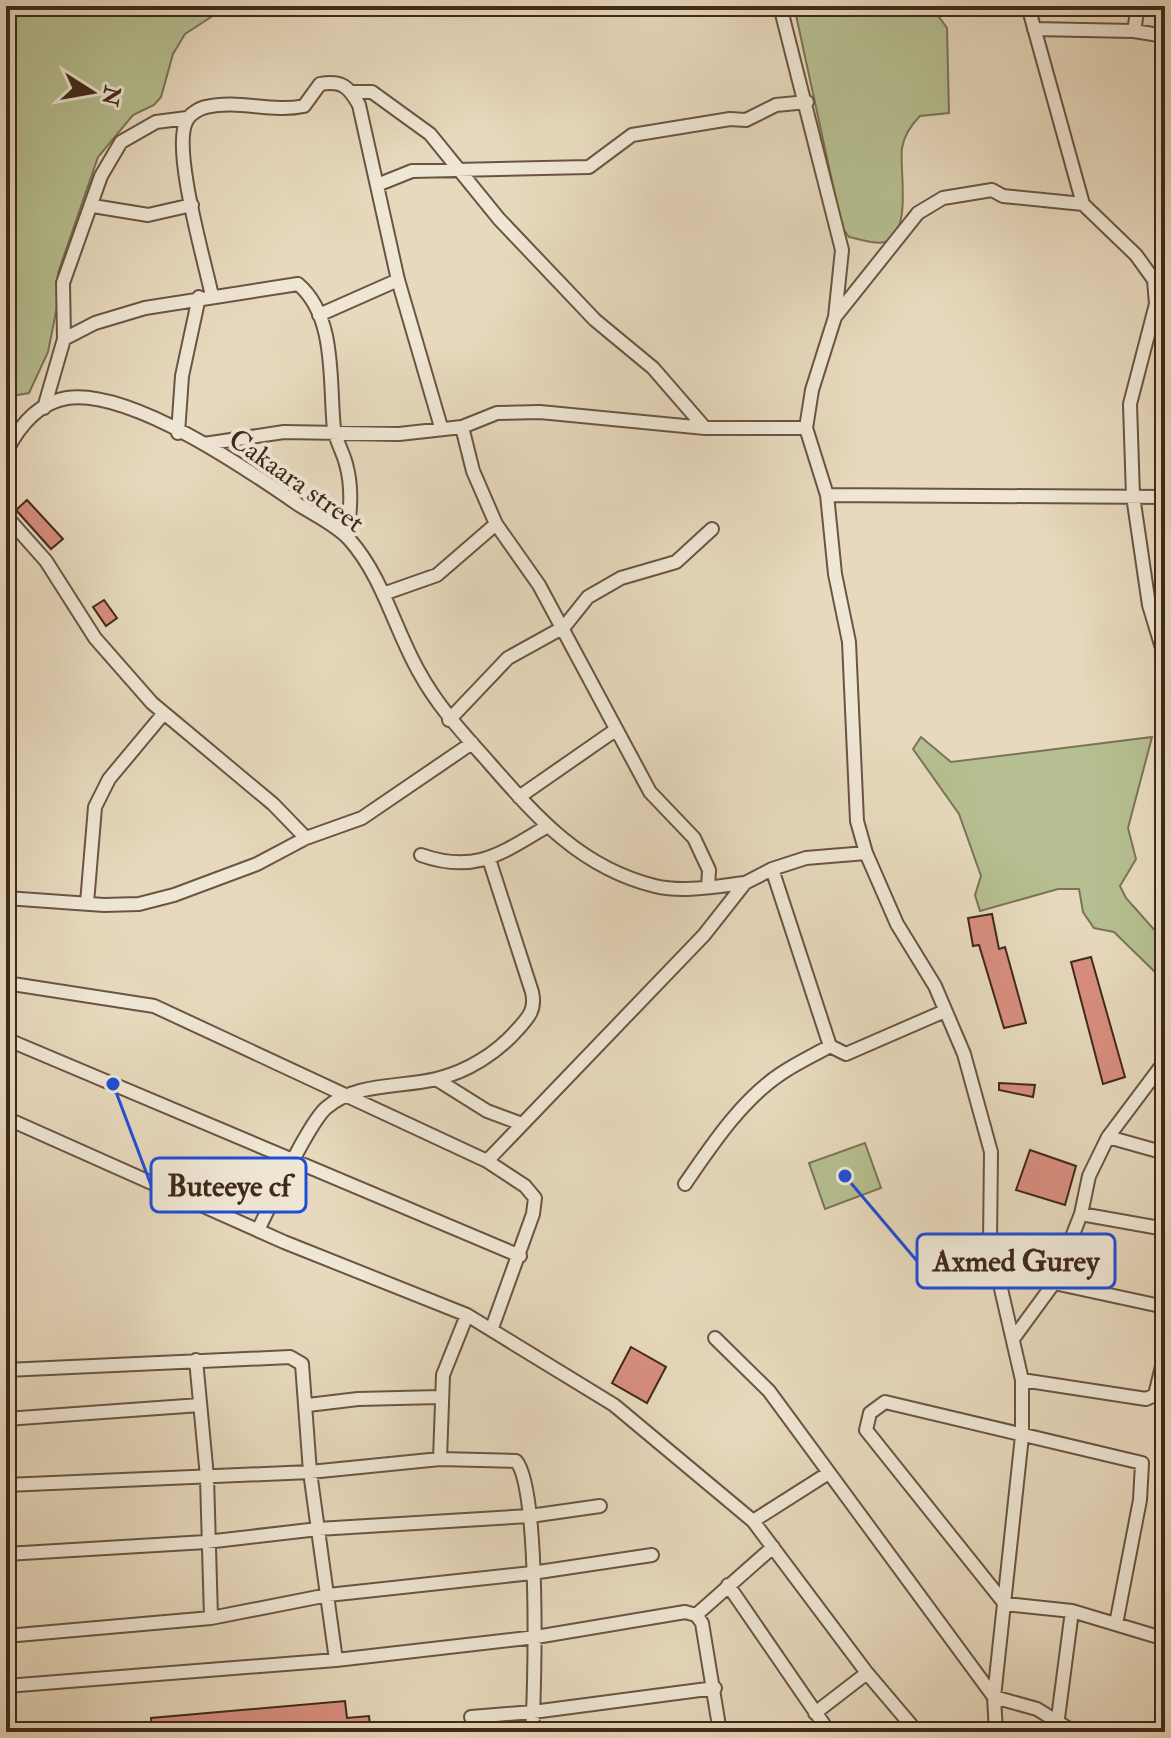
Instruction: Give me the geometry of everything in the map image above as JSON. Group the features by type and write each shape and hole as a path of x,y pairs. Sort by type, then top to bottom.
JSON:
{"street":[{"path":"780,6 807,102 842,250 835,317 812,390 806,428 827,495 835,574 849,642 857,821 866,853 897,924 945,1011 964,1054 991,1152 990,1241 1022,1380 1022,1436 994,1697 996,1729 982,1732"},
{"path":"1028,6 1083,204 1154,280 1156,304 1130,404 1133,496 1149,605 1165,658"},
{"path":"1134,31 1138,6"},
{"path":"1034,29 1134,31 1165,36"},
{"path":"6,452 12,425 44,408 64,339 63,283 93,206 101,176 121,142 156,122 187,118 202,107 230,103 286,110 304,106 320,84 334,82 346,85 359,105 398,280 441,427"},
{"path":"352,92 360,89 383,99 430,134 499,219 556,275 595,320 653,368 705,428"},
{"path":"377,185 412,171 589,167 632,135 730,119 746,120 776,105 807,102"},
{"path":"178,433 182,376 205,296 183,163 182,135 187,118"},
{"path":"835,317 918,213 943,198 992,190 1003,196 1083,204"},
{"path":"93,206 148,215 192,205"},
{"path":"319,315 398,280"},
{"path":"64,339 107,319 205,296 298,284 319,315 333,375 334,432 346,464 352,495 347,537"},
{"path":"1156,304 1165,323"},
{"name":"Cakaara street","path":"44,408 65,398 91,398 126,407 204,444 347,537 372,570 417,671 449,720 546,827 593,862 656,887 745,883"},
{"path":"204,444 284,432 399,434 462,427 497,413 540,412 705,428 806,428"},
{"path":"462,427 473,471 496,524 564,627 614,731 650,792 694,838 709,870 708,887"},
{"path":"827,495 1165,497"},
{"path":"6,516 46,561 95,638 164,713 273,804 306,838"},
{"path":"383,594 437,575 496,524"},
{"path":"449,720 508,658 564,627 588,597 621,578 676,562 712,529"},
{"path":"87,903 95,807 109,779 164,713"},
{"path":"519,797 614,731"},
{"path":"6,898 139,904 174,895 257,864 306,838 362,818 472,743"},
{"path":"421,855 455,865 489,859 546,827"},
{"path":"487,1161 704,935 745,883 772,869 806,858 866,853"},
{"path":"258,1230 323,1110 345,1094 436,1079 485,1059 530,1015 534,1003 489,859"},
{"path":"772,869 830,1046 846,1054 945,1011"},
{"path":"6,983 154,1006 487,1161 525,1186 535,1198 520,1256 492,1328"},
{"path":"6,1039 520,1256"},
{"path":"685,1184 711,1146 763,1088 780,1074 830,1046"},
{"path":"1013,1339 1054,1283 1081,1214 1089,1176 1108,1137 1165,1061"},
{"path":"436,1079 487,1111 522,1124"},
{"path":"6,1118 258,1230 467,1315 614,1405 753,1521 867,1673 917,1732"},
{"path":"1108,1137 1165,1153"},
{"path":"1081,1214 1165,1229"},
{"path":"1054,1283 1165,1307"},
{"path":"440,1459 439,1397 447,1361 467,1315"},
{"path":"715,1338 769,1391 827,1474 994,1697 1058,1718 1074,1732"},
{"path":"1146,1399 1155,1395 1159,1387 1165,1354"},
{"path":"6,1370 290,1357 302,1364 308,1405 310,1472 336,1660"},
{"path":"196,1360 207,1477 206,1542 211,1618"},
{"path":"1022,1380 1165,1404"},
{"path":"308,1405 439,1397"},
{"path":"1116,1624 1140,1500 1142,1463 885,1402 870,1413 866,1430 1005,1604 1072,1611 1165,1639"},
{"path":"6,1419 200,1405"},
{"path":"6,1485 310,1472 440,1459 516,1461 523,1469 530,1516 536,1637 532,1732"},
{"path":"753,1521 827,1474"},
{"path":"6,1554 206,1542 318,1529 530,1516 600,1506"},
{"path":"696,1615 773,1547"},
{"path":"6,1636 211,1618 328,1595 532,1573 652,1555"},
{"path":"728,1585 829,1732"},
{"path":"1058,1718 1072,1611"},
{"path":"6,1686 336,1660 536,1637 685,1612 696,1615 702,1623 720,1732"},
{"path":"815,1713 867,1673"},
{"path":"471,1717 715,1688"}],"green space":[{"path":"6,6 228,6 185,34 173,54 161,97 154,105 133,115 98,157 58,273 57,307 48,352 29,393 6,397"},
{"path":"794,6 931,6 947,28 949,113 920,116 906,135 902,148 902,213 894,236 885,242 849,237 842,227"},
{"path":"921,737 951,762 1152,737 1128,828 1136,859 1120,886 1126,898 1165,942 1165,964 1156,973 1114,932 1094,928 1083,912 1079,889 1058,889 980,911 975,895 981,876 959,814 913,749"},
{"path":"865,1143 881,1188 825,1209 809,1163"}],"building":[{"path":"27,500 63,539 51,549 16,510"},
{"path":"104,600 117,618 106,626 93,607"},
{"path":"992,914 999,949 1005,947 1026,1023 1004,1028 979,945 973,946 968,918"},
{"path":"1091,957 1125,1077 1103,1084 1071,962"},
{"path":"999,1083 1035,1085 1033,1097 999,1090"},
{"path":"1030,1150 1076,1166 1065,1205 1016,1190"},
{"path":"631,1347 666,1367 647,1403 612,1383"},
{"path":"345,1701 347,1718 369,1716 371,1732 152,1732 151,1718"}],"place":[{"name":"Buteeye cf","path":"113,1084"},
{"name":"Axmed Gurey","path":"845,1176"}]}
